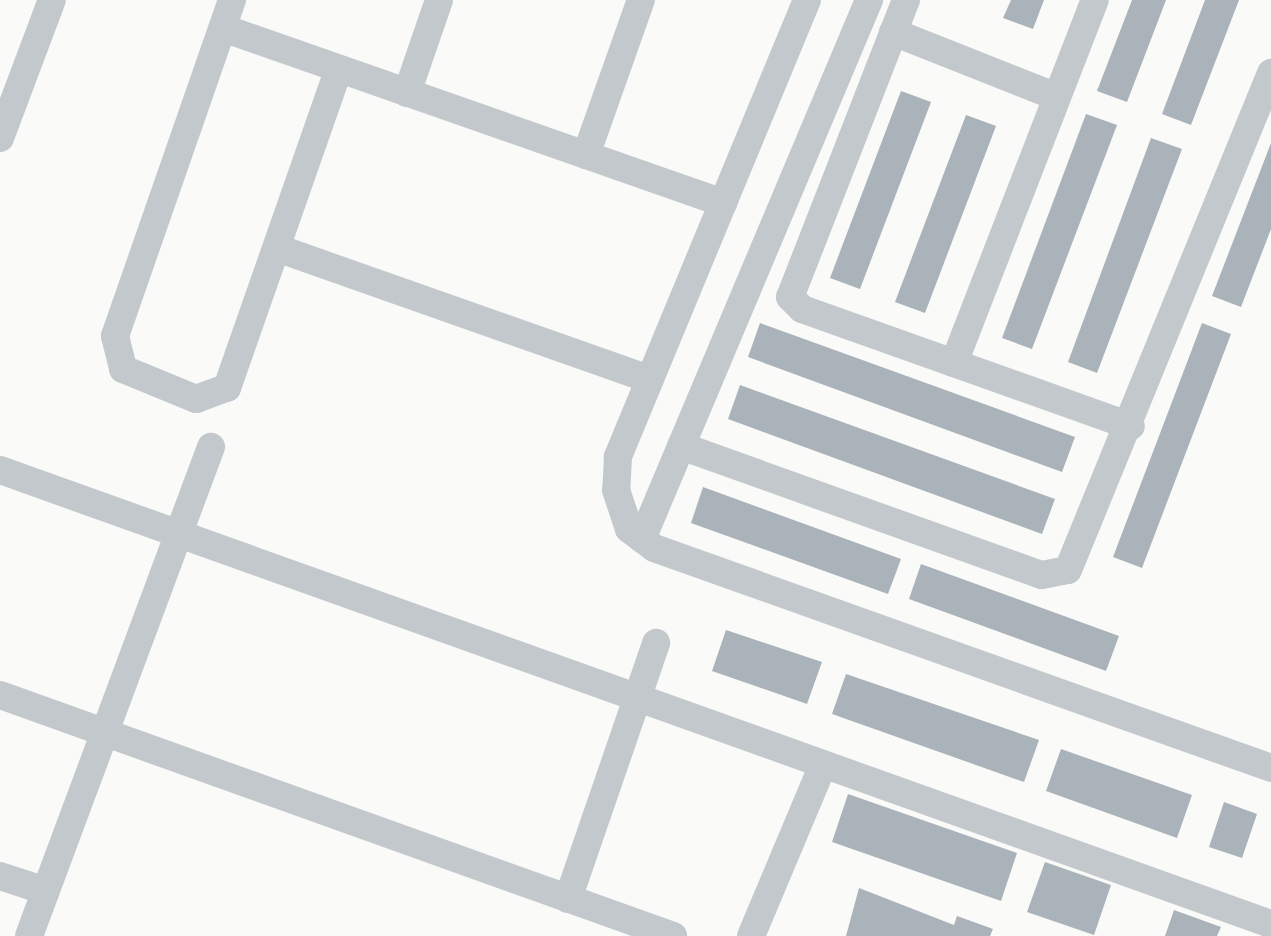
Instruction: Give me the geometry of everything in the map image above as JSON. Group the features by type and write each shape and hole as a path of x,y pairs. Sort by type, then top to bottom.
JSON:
{"street":[{"path":"0,138 52,0"},
{"path":"232,0 115,336 116,360 196,399 220,396 339,69"},
{"path":"407,92 439,0"},
{"path":"586,155 641,0"},
{"path":"807,0 618,457 616,490 629,529 642,539 1271,768"},
{"path":"642,539 869,0"},
{"path":"906,0 790,298 802,310 1131,426"},
{"path":"954,363 1094,0"},
{"path":"222,28 723,203"},
{"path":"893,32 1057,97"},
{"path":"681,446 1056,576 1077,560 1271,72"},
{"path":"277,248 650,379"},
{"path":"30,936 211,447"},
{"path":"0,470 176,536 638,694 1256,926"},
{"path":"568,899 656,642"},
{"path":"0,695 674,936"},
{"path":"751,936 823,764"},
{"path":"0,876 46,891"}],"building":[{"path":"1011,0 1044,0 1033,29 1003,18"},
{"path":"1132,0 1166,0 1127,102 1097,91"},
{"path":"1205,0 1239,0 1191,125 1162,114"},
{"path":"901,91 931,102 860,289 830,278"},
{"path":"1086,114 1117,125 1032,349 1002,338"},
{"path":"966,115 996,126 925,313 895,302"},
{"path":"1151,138 1182,149 1097,373 1068,362"},
{"path":"1271,143 1271,229 1241,307 1212,296"},
{"path":"760,323 1075,437 1062,472 748,357"},
{"path":"1202,323 1231,334 1142,568 1113,557"},
{"path":"740,385 1055,499 1042,534 728,419"},
{"path":"703,487 901,559 888,594 691,523"},
{"path":"921,564 1119,636 1106,671 909,599"},
{"path":"726,630 822,662 807,704 712,671"},
{"path":"846,674 1039,740 1024,782 832,714"},
{"path":"1061,749 1192,795 1177,838 1046,791"},
{"path":"848,794 1017,853 1001,901 832,842"},
{"path":"1224,802 1257,814 1242,858 1209,847"},
{"path":"1045,862 1111,885 1094,935 1027,912"},
{"path":"859,888 954,925 957,916 993,929 990,936 846,936"},
{"path":"1174,910 1221,927 1217,936 1165,936"}]}
